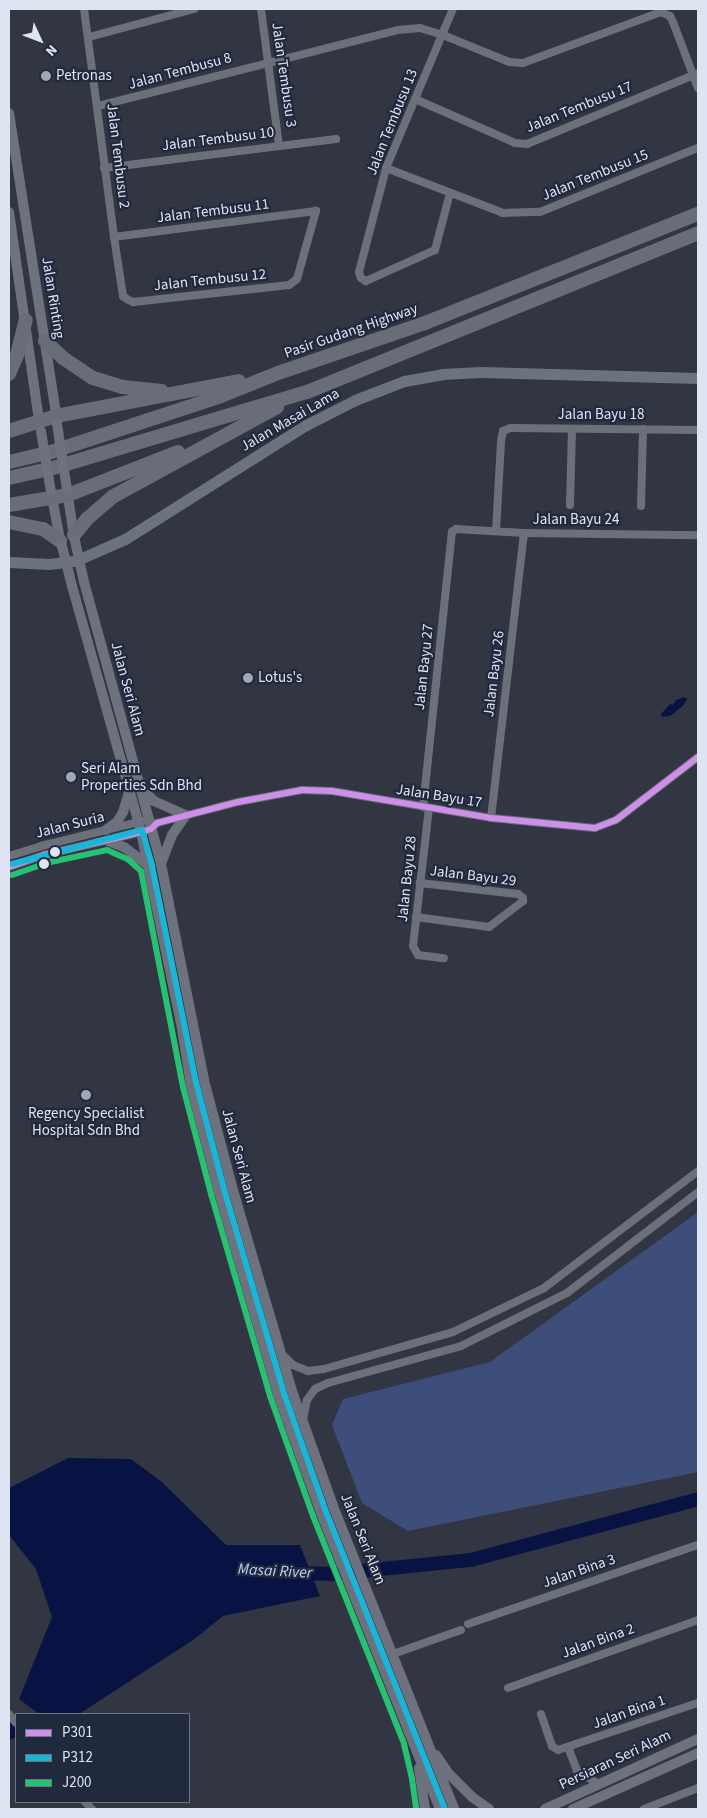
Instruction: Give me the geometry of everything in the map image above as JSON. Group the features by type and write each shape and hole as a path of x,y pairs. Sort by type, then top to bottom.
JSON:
{"highway":[{"name":"Pasir Gudang Highway","path":"9,462 51,452 221,396 278,373 425,323 698,214"},
{"path":"74,538 87,518 112,498 217,439 307,392 698,233"},
{"path":"9,374 17,355 26,320"},
{"path":"45,341 73,366 100,380 147,390 209,388"},
{"path":"9,431 40,426 57,420 278,373"},
{"path":"9,478 53,468 307,392"},
{"path":"9,505 67,492 186,448 217,439"},
{"path":"9,522 43,529 61,544"}],"main road":[{"name":"Jalan Rinting","path":"9,113 67,492"},
{"name":"Jalan Rinting","path":"9,212 52,496"},
{"name":"Jalan Masai Lama","path":"9,562 50,564 75,562 124,539 306,425 355,400 404,382 442,374 481,372 698,378"},
{"name":"Jalan Seri Alam","path":"67,492 74,538 134,788"},
{"name":"Jalan Seri Alam","path":"52,496 61,544 72,586 134,788 161,864 204,1080 245,1233 281,1354 303,1421 352,1554 454,1809"},
{"path":"149,867 129,850 107,836 123,812 134,788 154,801 186,816 172,835 161,864"},
{"name":"Jalan Seri Alam","path":"147,825 149,867 182,1029 191,1084 219,1192 278,1394 340,1559 440,1809"},
{"path":"423,1735 450,1774 472,1797 488,1809"},
{"name":"Persiaran Seri Alam","path":"545,1809 698,1739"},
{"path":"412,1741 421,1777 425,1809"},
{"name":"Persiaran Seri Alam","path":"573,1809 698,1753"}],"street":[{"name":"Jalan Tembusu 2","path":"84,9 98,106 104,168 123,296 133,302"},
{"path":"89,37 194,9"},
{"name":"Jalan Tembusu 3","path":"261,9 279,145"},
{"name":"Jalan Tembusu 13","path":"450,194 435,250 366,281 360,278 359,272 386,168 453,9"},
{"name":"Jalan Tembusu 8","path":"98,106 398,30 420,28 443,35 509,62 523,63 661,12 666,13 673,22 696,74"},
{"path":"696,74 698,88"},
{"name":"Jalan Tembusu 17","path":"415,99 515,143 527,144 696,74"},
{"name":"Jalan Tembusu 10","path":"104,168 336,139"},
{"name":"Jalan Tembusu 15","path":"386,168 503,213 540,212 698,148"},
{"name":"Jalan Tembusu 11","path":"114,237 316,211 297,279 289,285"},
{"path":"9,246 16,257"},
{"name":"Jalan Tembusu 12","path":"133,302 289,285"},
{"name":"Jalan Bayu 18","path":"496,531 500,441 503,431 511,428 698,430"},
{"path":"642,429 642,506"},
{"path":"570,505 572,430"},
{"name":"Jalan Bayu 24","path":"454,530 524,533 698,535"},
{"name":"Jalan Bayu 27","path":"426,808 451,534 454,530"},
{"name":"Jalan Bayu 26","path":"491,818 524,533"},
{"name":"Jalan Bayu 17","path":"147,825 238,802 302,790 332,791 491,818 595,828 616,820 698,757"},
{"name":"Jalan Bayu 28","path":"426,808 413,946 415,953 421,956 444,958"},
{"name":"Jalan Suria","path":"9,867 147,825"},
{"name":"Jalan Suria","path":"9,856 41,846 107,836"},
{"name":"Jalan Bayu 29","path":"416,917 489,927 523,901 521,895 518,894 420,883"},
{"path":"281,1354 293,1365 308,1371 324,1369 453,1332 544,1288 698,1171"},
{"path":"303,1421 307,1400 315,1389 328,1383 461,1346 567,1293 698,1192"},
{"name":"Jalan Bina 3","path":"468,1624 698,1545"},
{"name":"Jalan Bina 2","path":"508,1688 698,1620"},
{"path":"393,1654 461,1630"},
{"name":"Jalan Bina 1","path":"568,1747 698,1703"},
{"path":"541,1714 552,1746 558,1750 568,1747 577,1771 598,1784"},
{"path":"644,1809 698,1788"}],"shaded area":[{"path":"698,1212 698,1472 408,1531 362,1503 332,1425 343,1399 490,1362"}],"water":[{"path":"684,697 687,699 683,706 670,716 662,717 661,714 670,704 673,705 676,700"},
{"path":"68,1458 131,1459 163,1483 226,1545 300,1545 320,1596 223,1616 193,1640 81,1713 38,1713 19,1699 52,1617 36,1569 9,1535 9,1488"}],"waterway":[{"name":"Masai River","path":"293,1573 332,1574 471,1560 698,1499"},
{"path":"9,1733 15,1728"}],"transit line":[{"name":"P301","path":"9,867 44,855 141,832 151,829 157,823 238,802 302,790 332,791 491,818 595,828 616,820 698,757"},
{"name":"P312","path":"12,864 142,830 152,866 196,1082 224,1189 285,1396 325,1509 445,1809"},
{"name":"J200","path":"12,875 46,863 107,850 129,860 141,871 183,1087 211,1194 270,1396 313,1516 404,1744 412,1779 416,1809"}],"place":[{"name":"Petronas","path":"46,76"},
{"name":"Lotus's","path":"248,678"},
{"name":"Seri Alam Properties Sdn Bhd","path":"71,777"},
{"name":"Regency Specialist Hospital Sdn Bhd","path":"86,1095"}]}
